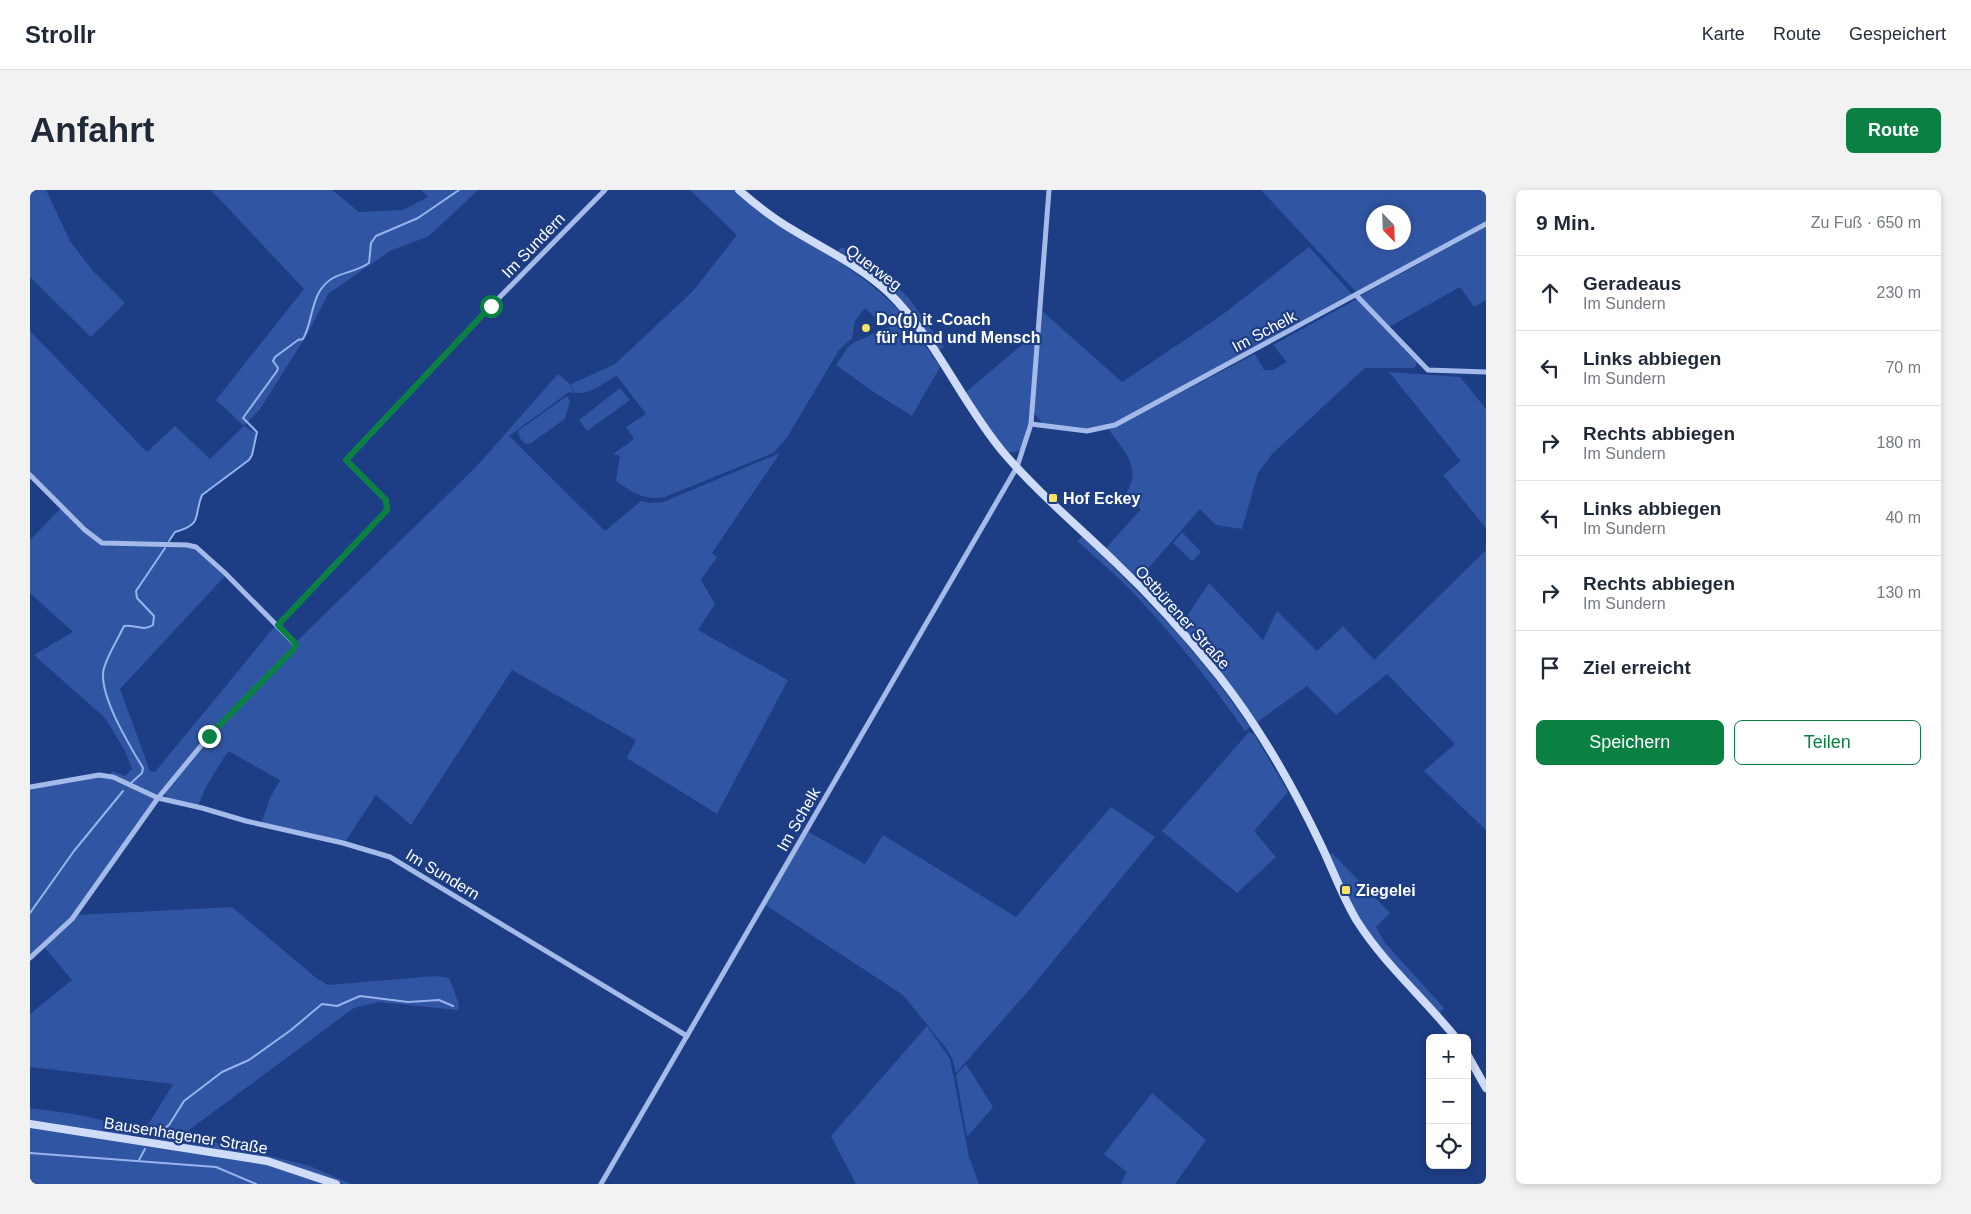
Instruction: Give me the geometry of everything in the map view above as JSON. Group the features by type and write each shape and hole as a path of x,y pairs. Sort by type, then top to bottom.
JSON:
{"street":[{"name":"Im Sundern","path":"278,625 387,510 386,500 346,460 491,306 605,190"},
{"name":"Querweg","path":"739,190 777,220 842,259 888,292 919,327 982,425 1017,467"},
{"path":"1017,467 1031,424 1049,190"},
{"name":"Im Schelk","path":"1031,424 1087,431 1115,425 1486,224"},
{"path":"1356,295 1428,370 1486,372"},
{"name":"Im Schelk","path":"601,1184 1017,467"},
{"name":"Ostbürener Straße","path":"1017,467 1167,615 1220,677 1261,736 1291,789 1320,843 1356,919 1376,948 1401,978 1437,1014 1453,1034"},
{"path":"30,475 85,530 102,543 196,546 296,644 293,650 209,736 158,798 72,919 30,958"},
{"name":"Im Sundern","path":"30,787 100,775 113,777 158,798 342,843 390,857 687,1036"},
{"path":"1471,1061 1486,1088"},
{"name":"Bausenhagener Straße","path":"30,1124 267,1161 336,1184"}],"shaded area":[{"path":"30,190 46,190 70,241 93,271 125,303 91,337 30,277"},
{"path":"211,190 332,190 359,212 403,210 428,197 421,190 478,190 429,236 390,251 328,294 308,333 260,409 244,426 216,400 304,289"},
{"path":"690,190 734,190 772,221 858,275 903,314 884,326 865,308 855,321 852,338 839,350 786,439 773,453 665,497 651,498 633,492 616,481 620,456 613,454 634,439 626,427 646,414 617,376 591,390 581,393 575,393 571,384 615,364 693,291 737,235"},
{"path":"1261,190 1486,190 1486,223 1356,292"},
{"path":"1486,227 1486,300 1474,307 1460,287 1389,327 1360,296"},
{"path":"842,247 876,269 908,297 944,347 939,350 910,308 884,284 838,251"},
{"path":"1309,247 1352,294 1288,331 1114,423 1086,429 1042,423 1034,413 1041,310 1122,382 1222,315"},
{"path":"1357,299 1416,362 1416,366 1413,368 1365,368 1272,454 1258,473 1242,529 1216,525 1200,509 1138,580 1106,548 1141,509 1126,494 1131,484 1132,468 1130,460 1109,430 1255,354 1264,370 1273,370 1287,362 1273,345"},
{"path":"907,319 940,367 912,416 872,391 836,365 849,346 855,342"},
{"path":"30,331 147,452 175,426 210,459 244,426 256,433 249,460 201,495 196,519 190,525 175,531 167,542 100,541 30,472"},
{"path":"1037,332 1029,424 1021,449 1016,452 1008,452 985,423 965,393"},
{"path":"1389,372 1460,377 1486,409 1486,528 1443,475 1461,461"},
{"path":"558,374 571,385 574,393 569,392 509,436 605,531 641,501 651,503 663,502 780,453 712,553 717,557 701,580 715,604 698,630 788,680 717,814 627,758 636,740 512,670 411,825 376,795 345,842 261,824 270,798 280,780 228,751 206,787 197,807 168,799 165,794 167,788 209,736 294,650 295,643 476,467"},
{"path":"620,388 630,400 587,431 579,420"},
{"path":"567,396 570,401 565,419 531,443 526,444 521,440 518,433 519,430"},
{"path":"62,507 100,544 195,548 226,575 120,689 150,771 155,772 276,625 295,645 293,650 209,735 158,797 110,776 112,771 125,776 132,769 125,751 105,718 34,655 73,632 30,593 30,540"},
{"path":"1182,532 1201,552 1192,561 1173,543"},
{"path":"1083,536 1174,629 1216,680 1250,727 1245,731 1195,663 1168,631 1124,584 1077,541"},
{"path":"1486,550 1486,830 1424,771 1455,744 1387,674 1336,715 1307,686 1256,723 1181,625 1209,583 1263,640 1277,611 1317,651 1343,626 1374,660"},
{"path":"1249,732 1254,734 1288,792 1254,831 1276,857 1237,893 1162,831"},
{"path":"99,776 113,779 156,799 70,919 30,955 30,788"},
{"path":"1111,807 1155,837 1030,989 956,1073 952,1058 946,1048 903,995 764,904 807,831 865,864 883,835 1016,917"},
{"path":"1332,853 1390,913 1376,927 1385,943 1444,1008 1440,1013 1378,947 1359,918 1327,856"},
{"path":"232,907 315,977 328,985 435,976 449,978 459,1004 458,1010 378,1002 354,1008 184,1135 310,1166 351,1184 343,1184 268,1159 154,1139 146,1128 173,1084 30,1067 30,1014 72,980 44,947 77,915"},
{"path":"927,1026 950,1059 969,1157 979,1184 856,1184 831,1136"},
{"path":"966,1064 993,1107 967,1137 956,1075"},
{"path":"1152,1093 1206,1140 1175,1184 1121,1184 1127,1172 1104,1154"},
{"path":"30,1108 99,1119 124,1129 131,1136 30,1121"},
{"path":"30,1127 266,1163 326,1184 30,1184"}],"waterway":[{"path":"169,541 175,532 190,526 194,522 202,495 249,460 252,455 257,432 243,418 277,371 278,368 273,361 275,357 298,340 303,339 320,290 333,278 369,263 371,243 376,236 418,218 459,190"},
{"path":"131,783 142,773 143,768 110,705 103,679 104,668 124,626 146,628 153,625 154,616 137,598 136,591 165,548"},
{"path":"30,913 74,851 123,791"},
{"path":"158,1134 169,1125 184,1101 222,1072 249,1060 291,1030 322,1004 337,1006 360,996 408,1002 439,1000 453,1006"},
{"path":"139,1160 145,1149"},
{"path":"30,1153 216,1167 256,1184"}],"place":[{"name":"Do(g) it -Coach für Hund und Mensch","path":"866,328"},
{"name":"Hof Eckey","path":"1053,498"},
{"name":"Ziegelei","path":"1346,890"}],"route":[{"path":"209,736 293,650 296,644 278,625 387,510 386,500 346,460 491,306"}]}
